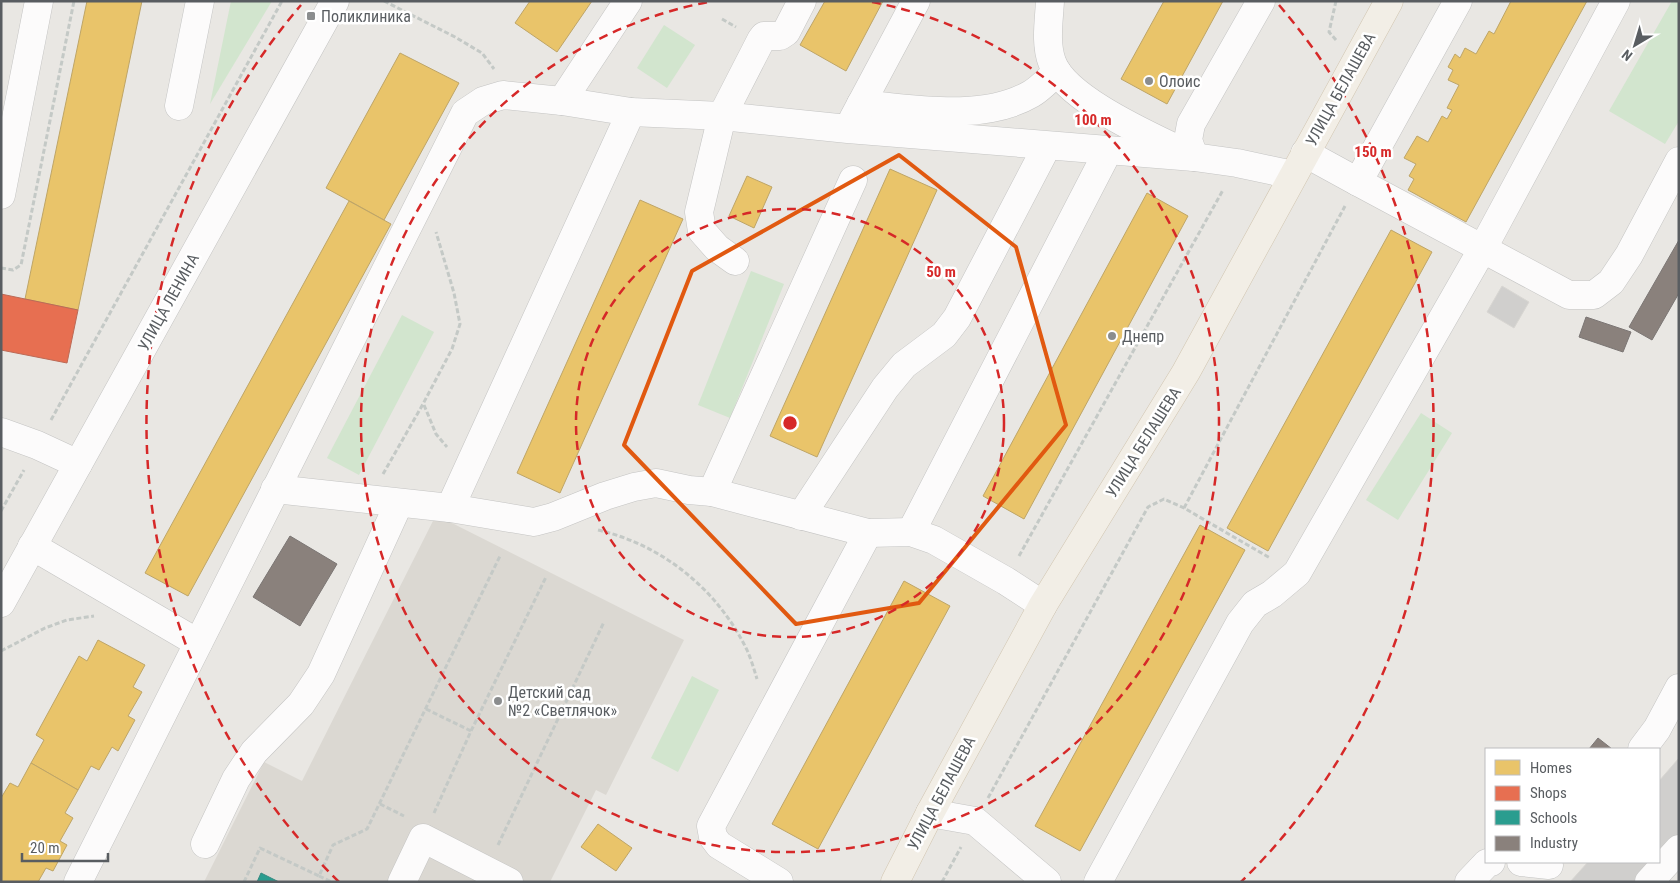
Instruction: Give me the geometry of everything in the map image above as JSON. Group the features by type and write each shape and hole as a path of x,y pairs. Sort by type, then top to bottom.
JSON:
{"main road":[{"name":"УЛИЦА БЕЛАШЕВА","path":"895,882 930,813 1043,605 1186,372 1388,1"}],"street":[{"path":"1,195 39,1"},
{"path":"179,106 200,1"},
{"name":"УЛИЦА ЛЕНИНА","path":"1,603 335,1"},
{"path":"562,101 628,1"},
{"path":"735,261 717,248 702,231 699,212 722,116 761,40 764,36 780,36 786,32 802,1"},
{"path":"848,129 916,1"},
{"path":"1050,1 1048,38 1052,61 1057,72 1072,88 1126,125 1194,157"},
{"path":"1194,157 1188,140 1192,124 1261,1"},
{"path":"1358,182 1458,1"},
{"path":"1098,882 1240,623 1255,604 1272,594 1297,573 1483,248 1616,1"},
{"path":"861,104 921,110 971,111 1003,107 1032,94 1057,72"},
{"path":"78,882 465,113 483,101 503,95 562,101 631,112 722,116 848,129 1194,157 1237,163 1299,164 1358,182 1569,295 1594,295 1611,282 1629,255 1679,161"},
{"path":"450,508 631,112"},
{"path":"800,516 891,381 904,365 944,334 957,318 1047,146"},
{"path":"911,532 1108,151"},
{"path":"712,492 853,180"},
{"path":"1,432 37,445 78,464"},
{"path":"275,489 450,508 534,522 554,517 605,496 634,487 656,483 688,490 712,492 868,533 911,532 934,540 1006,581 1043,605"},
{"path":"205,844 236,779 245,765 254,752 301,704 321,674 398,502"},
{"path":"779,882 719,845 713,837 711,826 868,533"},
{"path":"32,546 198,643"},
{"path":"1643,748 1657,729 1679,688"},
{"path":"930,813 975,821 1047,882"},
{"path":"402,882 423,838 497,876"},
{"path":"1649,882 1679,848"},
{"path":"1469,882 1487,863"},
{"path":"1525,863 1551,870"}],"path":[{"path":"1,268 13,270 21,265 74,1"},
{"path":"1,511 282,1"},
{"path":"384,1 482,53 495,71 503,95"},
{"path":"1335,39 1329,32 1336,1"},
{"path":"1006,581 1237,163"},
{"path":"1184,508 1358,182"},
{"path":"368,499 424,404 452,350 460,324 454,293 425,193"},
{"path":"424,404 436,434 447,447 472,461"},
{"path":"942,882 1148,507 1164,500 1184,508 1297,573"},
{"path":"591,529 623,536 661,555 703,586 733,626 747,651 770,714"},
{"path":"320,876 333,845 367,829 500,556"},
{"path":"423,838 471,731 546,577"},
{"path":"1,650 44,628 67,620 96,616"},
{"path":"497,876 604,622"},
{"path":"426,709 471,731"},
{"path":"244,882 260,848 332,882"}],"highlighted area":[{"path":"899,155 1016,247 1066,425 919,603 796,624 624,445 692,271"}],"shaded area":[{"name":"Детский сад №2 «Светлячок»","path":"436,515 684,640 606,795 596,790 550,882 204,882 264,762 302,781"}],"green space":[{"path":"231,1 272,1 210,104"},
{"path":"1672,1 1679,1 1679,121 1665,144 1609,111"},
{"path":"664,25 695,45 667,88 637,68"},
{"path":"751,271 784,284 730,418 698,405"},
{"path":"402,315 434,332 359,475 327,458"},
{"path":"1421,413 1452,433 1398,520 1366,500"},
{"path":"692,676 719,690 678,772 651,758"}],"building: Homes":[{"path":"87,1 142,1 78,310 25,299"},
{"path":"530,1 592,1 557,52 515,23"},
{"path":"825,1 883,1 846,71 800,45"},
{"path":"1164,1 1223,1 1167,104 1121,79"},
{"path":"1511,1 1587,1 1466,222 1408,190 1414,179 1409,176 1416,164 1404,158 1417,136 1428,142 1442,116 1447,119 1452,110 1447,108 1459,85 1448,80 1453,70 1448,67 1455,54 1460,58 1465,48 1476,54 1489,31 1494,34"},
{"path":"400,53 459,83 384,220 326,188"},
{"path":"890,169 937,190 817,457 770,436"},
{"path":"747,176 772,187 754,228 729,216"},
{"path":"1147,193 1188,216 1024,519 983,496"},
{"path":"640,200 683,219 560,493 517,473"},
{"path":"349,201 391,224 188,596 145,573"},
{"path":"1391,230 1432,252 1268,551 1227,528"},
{"path":"1200,525 1245,550 1080,851 1035,826"},
{"path":"904,581 950,606 818,849 772,824"},
{"path":"98,640 145,665 133,687 142,692 128,716 135,720 118,751 112,747 99,770 91,766 78,790 31,763 44,740 36,735 79,656 87,661"},
{"path":"31,763 78,790 65,813 73,818 60,841 67,845 53,871 46,868 38,882 1,882 1,798 10,783 18,787"},
{"path":"598,824 632,848 616,871 581,847"}],"building: Shops":[{"path":"1,294 78,310 67,363 1,350"}],"building: Schools":[{"path":"261,873 279,882 257,882"}],"building: Industry":[{"path":"1679,240 1679,293 1652,340 1629,327"},
{"path":"1586,317 1631,332 1623,352 1579,337"},
{"path":"290,536 337,564 300,626 253,597"},
{"path":"1598,738 1611,748 1590,748"}],"building: Other":[{"path":"1502,286 1529,302 1514,328 1487,312"},
{"path":"1679,758 1679,842 1643,882 1570,882 1587,863 1660,863 1660,780"}],"place":[{"name":"Поликлиника","path":"311,16"},
{"name":"Олоис","path":"1149,81"},
{"name":"Днепр","path":"1112,336"},
{"name":"Детский сад №2 «Светлячок»","path":"498,701"}]}
